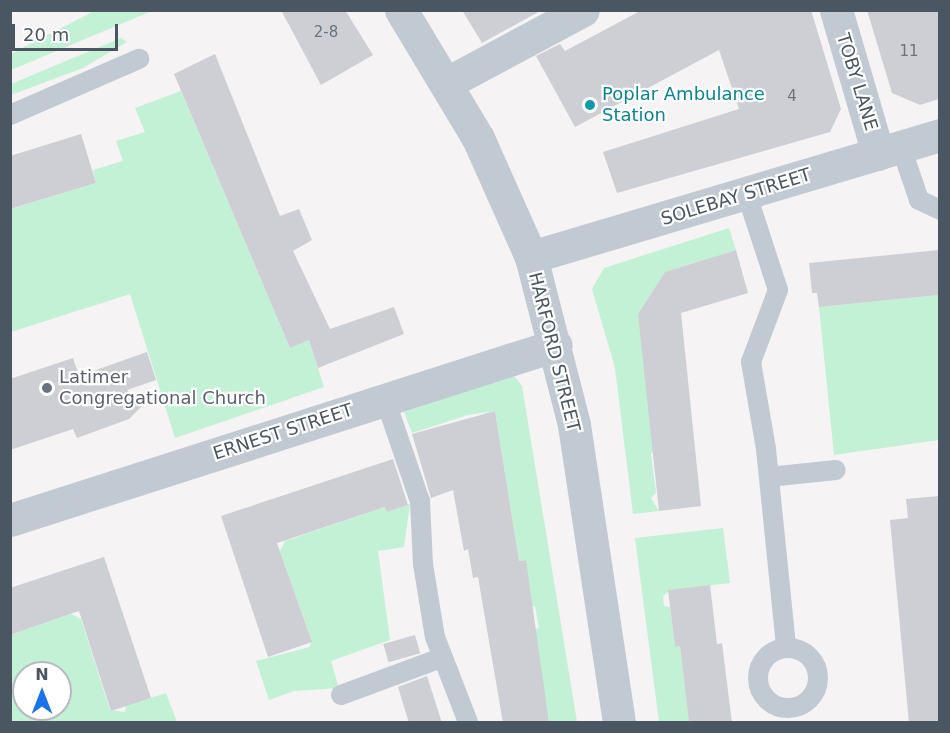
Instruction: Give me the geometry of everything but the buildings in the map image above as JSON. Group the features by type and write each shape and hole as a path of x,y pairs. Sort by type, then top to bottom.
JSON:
{"street":[{"name":"HARFORD STREET","path":"401,10 447,83 498,178 531,257 556,345 574,425 620,723"},
{"path":"447,83 583,10"},
{"name":"TOBY LANE","path":"836,10 890,150"},
{"name":"SOLEBAY STREET","path":"531,257 747,195 939,135"},
{"name":"ERNEST STREET","path":"10,520 556,345"}],"lane":[{"path":"10,115 139,58"},
{"path":"890,150 919,200 939,210"},
{"path":"747,195 778,290 752,362 769,477 786,647"},
{"path":"386,399 420,501 425,587 441,658 468,723"},
{"path":"769,477 836,470"},
{"path":"341,696 441,658"}],"green space":[{"path":"94,11 152,11 11,70 11,54"},
{"path":"121,38 127,42 83,68 11,95 11,84"},
{"path":"181,91 290,348 309,340 324,387 175,438 130,294 11,332 11,209 96,183 93,170 123,161 116,141 145,132 135,108"},
{"path":"729,228 736,250 665,272 638,314 656,452 651,453 656,493 651,498 659,511 633,514 615,368 592,289 604,268"},
{"path":"939,295 939,440 834,455 819,307"},
{"path":"507,377 515,377 522,386 577,722 549,722 533,630 539,628 535,606 521,608 526,560 519,561 495,411 468,415 412,433 404,412"},
{"path":"410,504 404,547 378,551 390,640 331,661 339,688 294,691 269,700 256,661 310,647 311,639 280,551 285,541 385,507 387,512"},
{"path":"723,528 730,583 670,590 663,596 664,606 670,607 675,647 680,646 689,722 659,722 635,538"},
{"path":"71,614 81,619 110,710 125,712 126,706 166,693 177,722 11,722 10,635"}],"place":[{"name":"Poplar Ambulance Station","path":"590,105"},
{"name":"Latimer Congregational Church","path":"47,388"}]}
